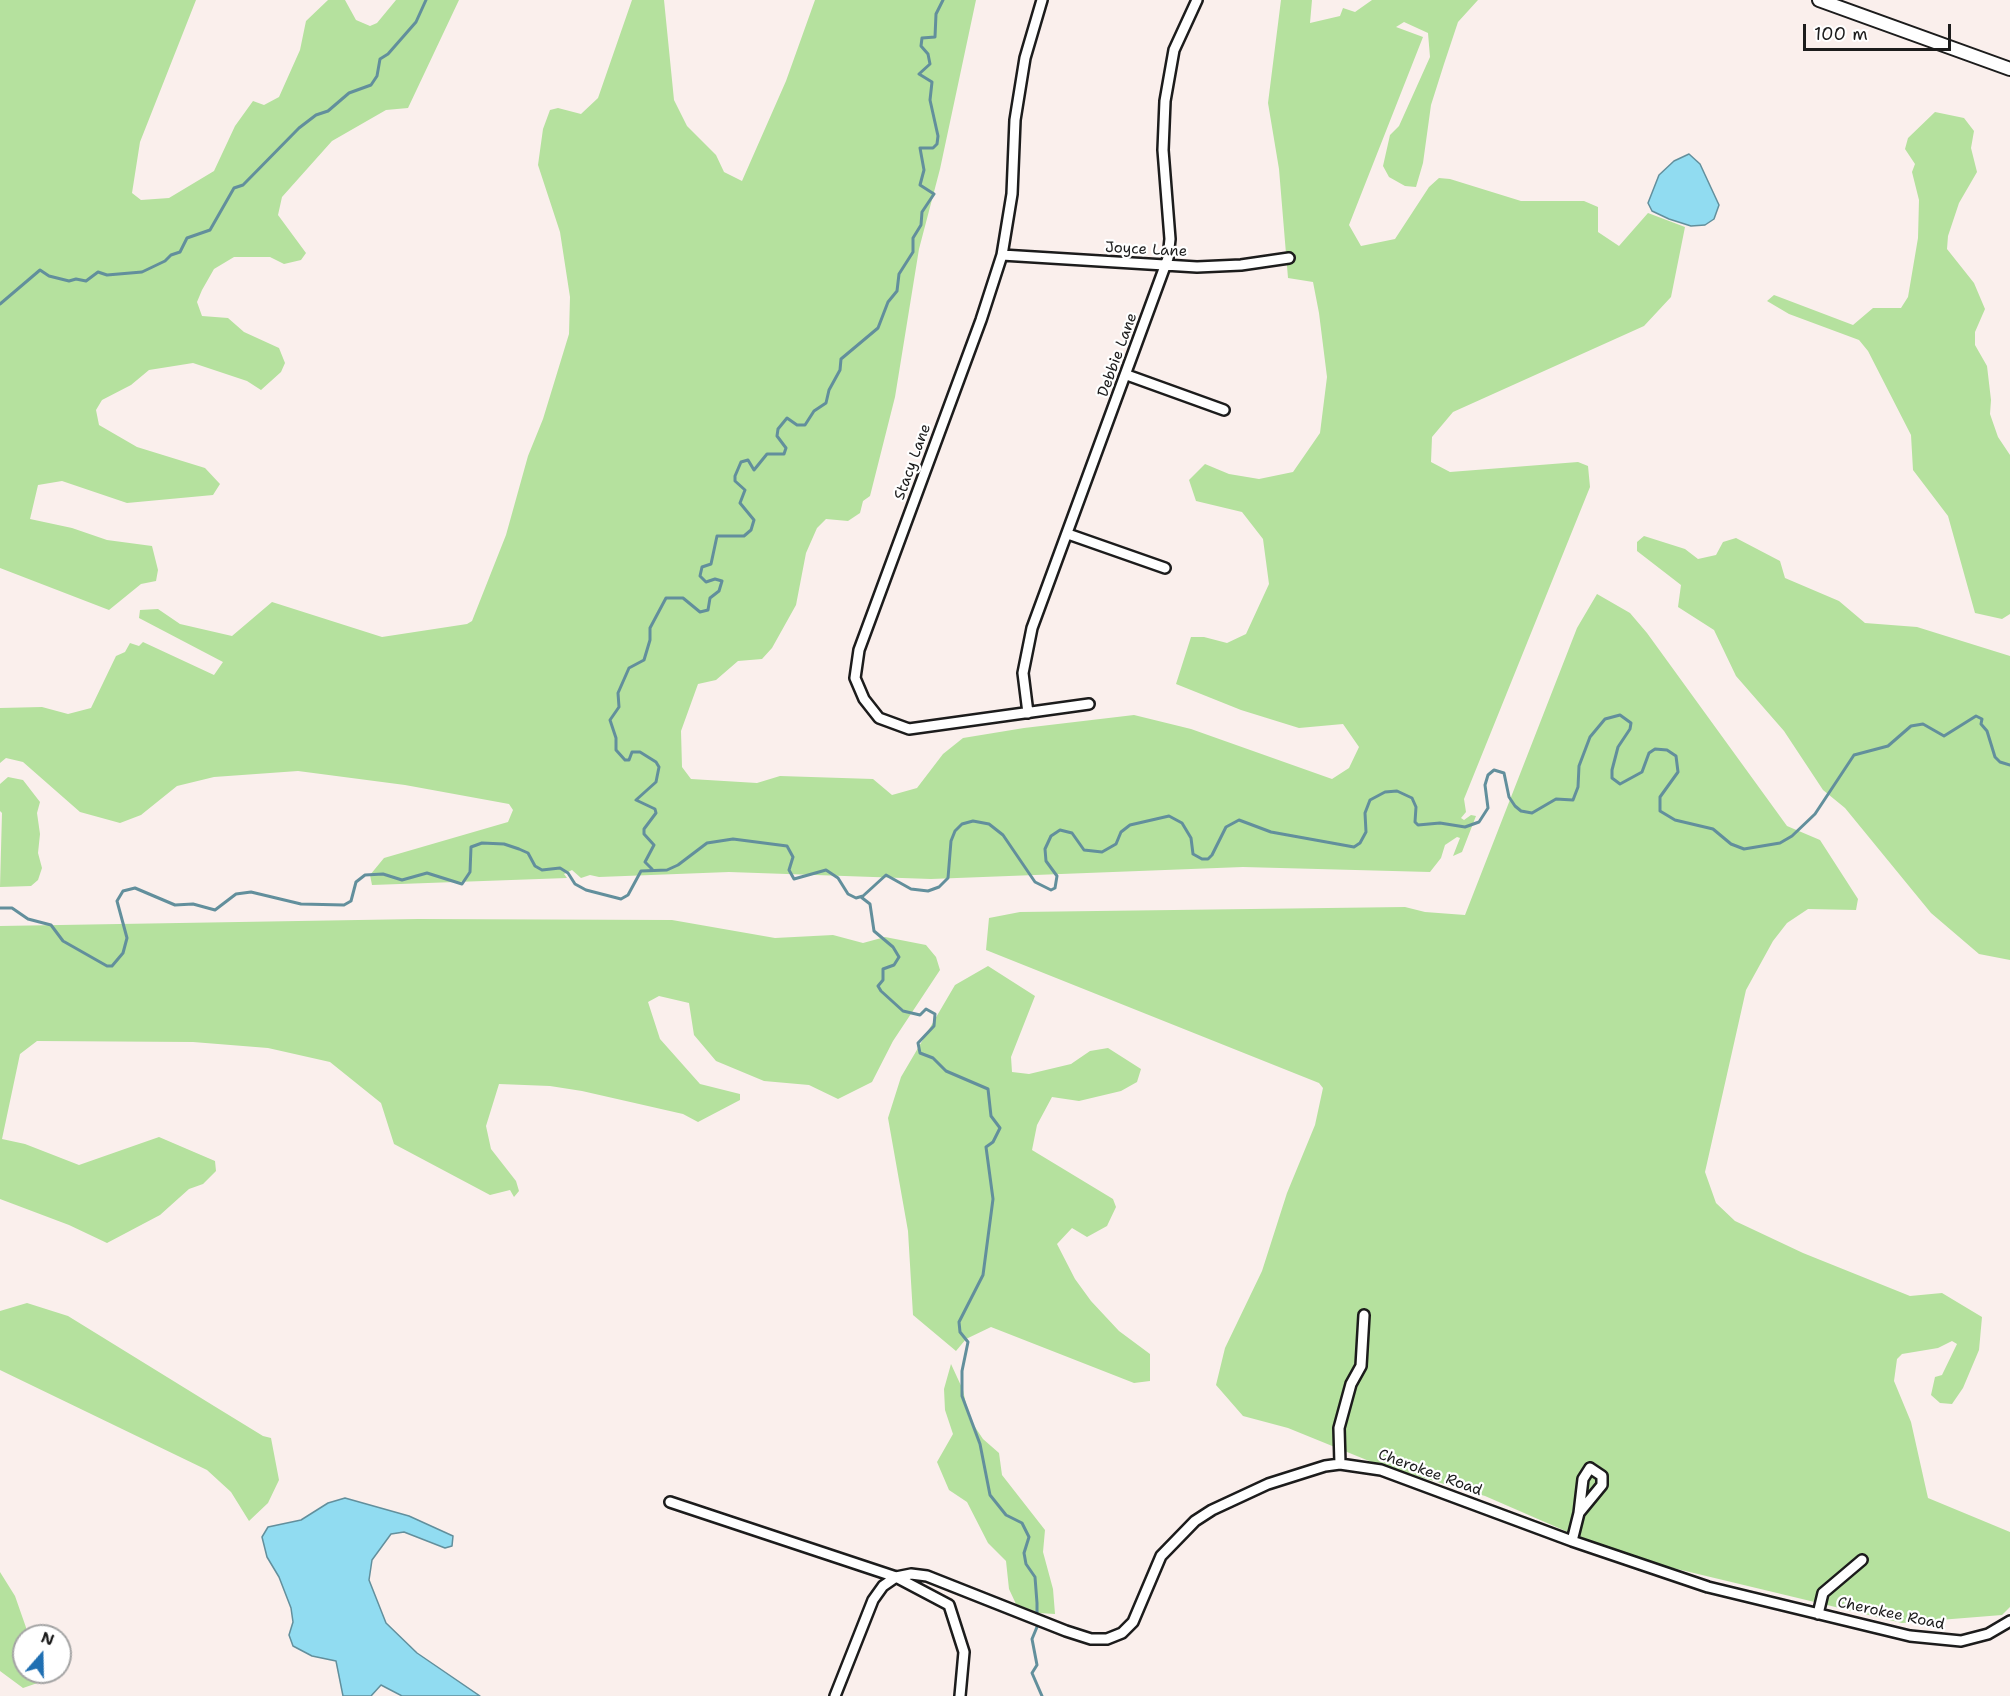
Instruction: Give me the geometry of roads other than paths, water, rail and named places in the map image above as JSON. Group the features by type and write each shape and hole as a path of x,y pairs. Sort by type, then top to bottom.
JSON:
{"main road":[{"path":"1820,0 2010,69"}],"street":[{"name":"Stacy Lane","path":"1042,0 1024,58 1014,120 1012,194 1002,255 981,320 859,650 855,678 864,699 879,718 901,728 925,729 1089,704"},
{"name":"Debbie Lane","path":"1028,713 1023,673 1028,643 1166,267 1170,239 1163,150 1165,100 1174,50 1197,0"},
{"name":"Joyce Lane","path":"1002,255 1166,267 1225,267 1289,258"},
{"path":"1127,375 1224,410"},
{"path":"1068,534 1165,568"},
{"path":"1340,1464 1339,1428 1351,1384 1361,1366 1364,1315"},
{"name":"Cherokee Road","path":"896,1577 911,1574 927,1576 1066,1631 1091,1639 1107,1639 1122,1633 1133,1622 1161,1556 1195,1521 1212,1510 1268,1484 1325,1466 1340,1464 1381,1470 1572,1541 1708,1587 1910,1636 1947,1642 1975,1638 2010,1621"},
{"path":"670,1502 896,1577 949,1605 964,1652 960,1696"},
{"path":"1572,1541 1579,1513"},
{"path":"1818,1614 1823,1593 1862,1560"},
{"path":"835,1696 873,1600 883,1586 896,1577"}],"water":[{"path":"1689,154 1700,164 1719,205 1714,219 1705,225 1691,226 1669,219 1652,211 1648,203 1659,175 1674,161"},
{"path":"345,1498 409,1516 453,1536 452,1546 445,1548 404,1532 391,1534 372,1560 369,1580 386,1623 417,1653 480,1696 402,1696 381,1685 371,1696 343,1696 336,1661 312,1656 293,1646 289,1635 293,1622 291,1608 279,1577 267,1557 262,1537 268,1527 301,1520 328,1503"}],"waterway":[{"path":"0,304 40,270 49,276 69,281 76,279 86,281 98,272 107,275 142,272 180,252 187,238 210,230 234,188 243,185 299,128 316,115 328,111 349,93 371,85 377,76 380,59 388,54 416,22 426,0"},
{"path":"652,869 645,862 654,845 644,834 644,829 656,813 655,809 636,800 656,782 659,767 656,762 640,752 632,752 629,760 625,760 616,750 616,738 610,720 619,707 618,693 629,668 644,660 650,640 650,628 666,598 683,598 700,612 708,610 710,598 719,591 722,581 715,579 706,582 700,576 702,567 711,564 717,536 744,536 751,530 754,520 740,503 745,490 735,481 741,462 748,460 754,470 767,454 784,454 786,448 777,436 778,429 787,418 797,425 805,425 814,411 826,403 829,390 840,370 841,359 878,328 888,302 897,291 899,274 913,252 913,238 921,225 922,212 934,194 920,185 924,170 920,148 933,148 937,144 938,136 930,100 932,82 919,74 930,64 928,54 921,46 922,38 935,37 936,14 943,0"},
{"path":"0,908 12,908 28,919 51,925 63,941 107,966 112,966 123,953 127,938 117,901 123,891 135,888 175,905 193,904 215,910 236,894 251,892 301,904 344,905 351,901 356,882 365,875 383,874 402,880 427,873 462,884 470,872 471,847 482,843 504,844 519,849 528,853 535,866 542,870 560,868 568,873 575,884 586,890 621,899 628,895 641,871 667,870 678,865 707,843 733,839 787,846 793,857 789,870 794,879 826,870 838,878 848,894 856,898 863,896 886,875 911,889 928,891 939,887 948,878 951,841 955,831 962,824 973,821 989,824 1003,835 1035,882 1051,890 1055,888 1057,876 1046,861 1045,849 1051,836 1060,830 1072,833 1084,850 1102,852 1116,844 1121,832 1130,825 1169,816 1182,823 1191,838 1193,854 1202,859 1208,859 1212,855 1226,827 1239,820 1271,832 1354,847 1360,843 1366,832 1365,813 1370,800 1385,792 1397,791 1412,798 1416,807 1415,822 1418,825 1440,823 1465,827 1479,822 1488,808 1485,785 1488,775 1494,770 1504,773 1509,797 1515,806 1521,811 1532,813 1556,799 1573,800 1578,787 1579,766 1590,737 1605,719 1620,715 1631,723 1630,729 1618,747 1612,778 1620,784 1642,772 1649,753 1655,749 1667,750 1676,756 1678,772 1660,797 1660,811 1675,820 1713,829 1731,844 1744,849 1780,843 1792,836 1815,814 1854,755 1888,746 1911,726 1923,724 1944,736 1976,716 1982,719 1981,724 1987,731 1995,757 2000,762 2010,765"},
{"path":"861,897 870,904 874,931 893,947 899,957 894,965 883,969 883,980 878,986 881,991 903,1011 920,1015 926,1009 935,1014 934,1026 918,1043 920,1053 933,1058 946,1071 988,1089 991,1116 1000,1128 993,1142 986,1147 993,1199 983,1275 959,1322 960,1332 968,1342 962,1371 962,1396 980,1444 990,1495 1006,1515 1022,1523 1029,1537 1024,1553 1026,1564 1035,1577 1037,1603 1037,1627 1032,1639 1037,1665 1032,1673 1042,1696"}]}
